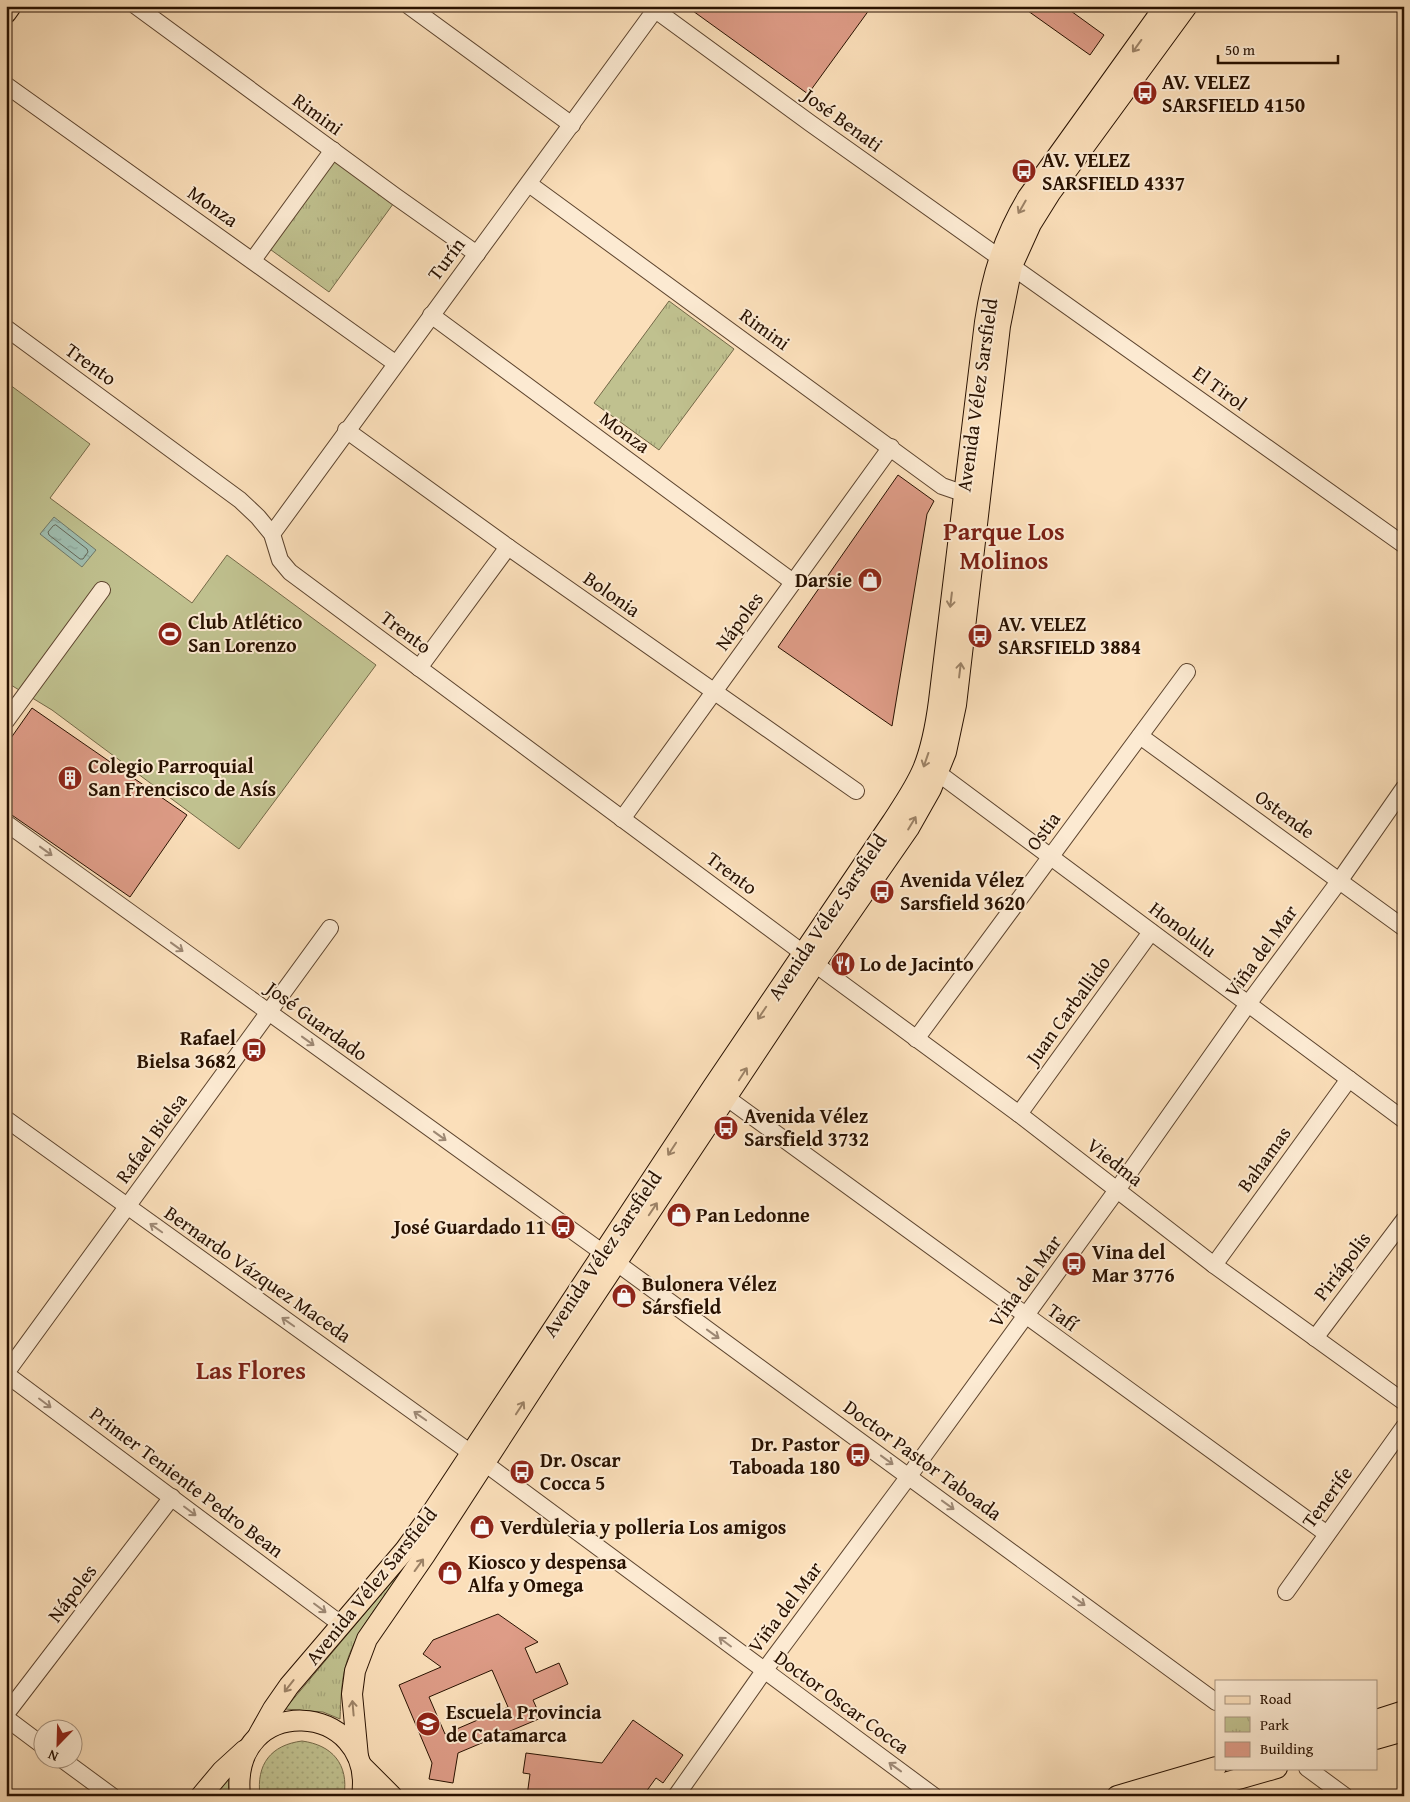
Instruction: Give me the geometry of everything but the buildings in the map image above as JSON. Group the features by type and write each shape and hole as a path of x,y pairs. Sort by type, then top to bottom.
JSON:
{"main road":[{"path":"6,13 11,6"},
{"name":"Avenida Vélez Sarsfield","path":"201,1796 222,1771 255,1740 272,1709 289,1686 405,1550 478,1458 809,959 909,828 931,789 946,752 953,721 988,303 1006,261 1018,213 1165,6"},
{"name":"Avenida Vélez Sarsfield","path":"1006,261 1051,192 1187,6"},
{"name":"Avenida Vélez Sarsfield","path":"610,1258 726,1098 923,768 931,744 939,701 972,497"},
{"name":"Avenida Vélez Sarsfield","path":"362,1796 364,1784 352,1694 355,1670 372,1631 426,1555 478,1458"},
{"path":"1378,1719 1404,1711"},
{"path":"240,1796 238,1782 240,1768 255,1740 282,1723 295,1720 314,1722 332,1728 343,1736 352,1746 360,1761 392,1796"},
{"path":"1378,1738 1404,1731"},
{"path":"1117,1796 1215,1767"},
{"path":"1178,1796 1270,1770"}],"street":[{"name":"Rimini","path":"136,6 477,254"},
{"path":"409,6 572,125"},
{"name":"Turín","path":"272,534 395,363 572,125 653,8"},
{"name":"José Benati","path":"653,8 1006,261"},
{"name":"Monza","path":"6,85 395,363"},
{"path":"253,260 333,150"},
{"name":"Rimini","path":"529,184 942,486 972,497"},
{"name":"El Tirol","path":"1006,261 1404,545"},
{"name":"Monza","path":"431,315 793,582"},
{"name":"Trento","path":"6,328 240,500 272,534 280,560 290,572 809,959"},
{"name":"Bolonia","path":"346,430 508,547 856,791"},
{"name":"Nápoles","path":"622,819 891,448"},
{"path":"419,668 508,547"},
{"path":"6,721 102,590"},
{"name":"Ostia","path":"916,1039 1187,672"},
{"name":"Ostende","path":"1140,736 1404,928"},
{"name":"Honolulu","path":"938,773 1404,1120"},
{"name":"Viña del Mar","path":"676,1796 764,1671 1118,1190 1248,1004 1340,880 1404,788"},
{"name":"José Guardado","path":"6,823 610,1258"},
{"name":"Rafael Bielsa","path":"6,1373 330,928"},
{"name":"Juan Carballido","path":"1019,1114 1151,932"},
{"name":"Viedma","path":"809,959 1019,1114 1214,1265 1404,1402"},
{"name":"Bahamas","path":"1214,1265 1349,1079"},
{"name":"Tafí","path":"726,1098 1327,1534"},
{"name":"Bernardo Vázquez Maceda","path":"6,1119 478,1458"},
{"name":"Piriápolis","path":"1315,1338 1404,1220"},
{"name":"Doctor Pastor Taboada","path":"610,1258 1215,1701"},
{"name":"Primer Teniente Pedro Bean","path":"6,1373 342,1625"},
{"name":"Tenerife","path":"1286,1592 1404,1427"},
{"name":"Doctor Oscar Cocca","path":"478,1458 934,1796"},
{"name":"Nápoles","path":"6,1714 172,1497"},
{"path":"6,1718 32,1738"},
{"path":"77,1770 112,1796"},
{"path":"1310,1770 1345,1796"}],"green space":[{"path":"334,155 396,200 329,292 267,247"},
{"path":"669,301 734,349 659,450 594,403"},
{"name":"Club Atlético San Lorenzo","path":"6,382 90,444 50,498 192,603 227,555 376,665 239,849 52,710 6,682"},
{"path":"402,1569 404,1570 358,1637 347,1661 340,1719 323,1712 285,1709"},
{"path":"302,1741 322,1747 336,1758 344,1774 344,1796 260,1796 261,1774 268,1758 282,1747"},
{"path":"229,1778 228,1796 213,1796"}],"water":[{"path":"54,517 96,550 82,567 40,534"}],"place":[{"name":"AV. VELEZ SARSFIELD 4150","path":"1145,93"},
{"name":"AV. VELEZ SARSFIELD 4337","path":"1024,171"},
{"name":"Darsie","path":"870,580"},
{"name":"Club Atlético San Lorenzo","path":"170,634"},
{"name":"AV. VELEZ SARSFIELD 3884","path":"980,636"},
{"name":"Colegio Parroquial San Frencisco de Asís","path":"70,778"},
{"name":"Avenida Vélez Sarsfield 3620","path":"882,892"},
{"name":"Lo de Jacinto","path":"843,964"},
{"name":"Rafael Bielsa 3682","path":"254,1050"},
{"name":"Avenida Vélez Sarsfield 3732","path":"726,1128"},
{"name":"Pan Ledonne","path":"679,1215"},
{"name":"José Guardado 11","path":"563,1227"},
{"name":"Vina del Mar 3776","path":"1074,1264"},
{"name":"Bulonera Vélez Sársfield","path":"624,1296"},
{"name":"Dr. Pastor Taboada 180","path":"858,1455"},
{"name":"Dr. Oscar Cocca 5","path":"522,1472"},
{"name":"Verduleria y polleria Los amigos","path":"482,1527"},
{"name":"Kiosco y despensa Alfa y Omega","path":"450,1573"},
{"name":"Escuela Provincia de Catamarca","path":"428,1724"}],"district":[{"name":"Parque Los Molinos","path":"1004,546"},
{"name":"Las Flores","path":"251,1370"}]}
